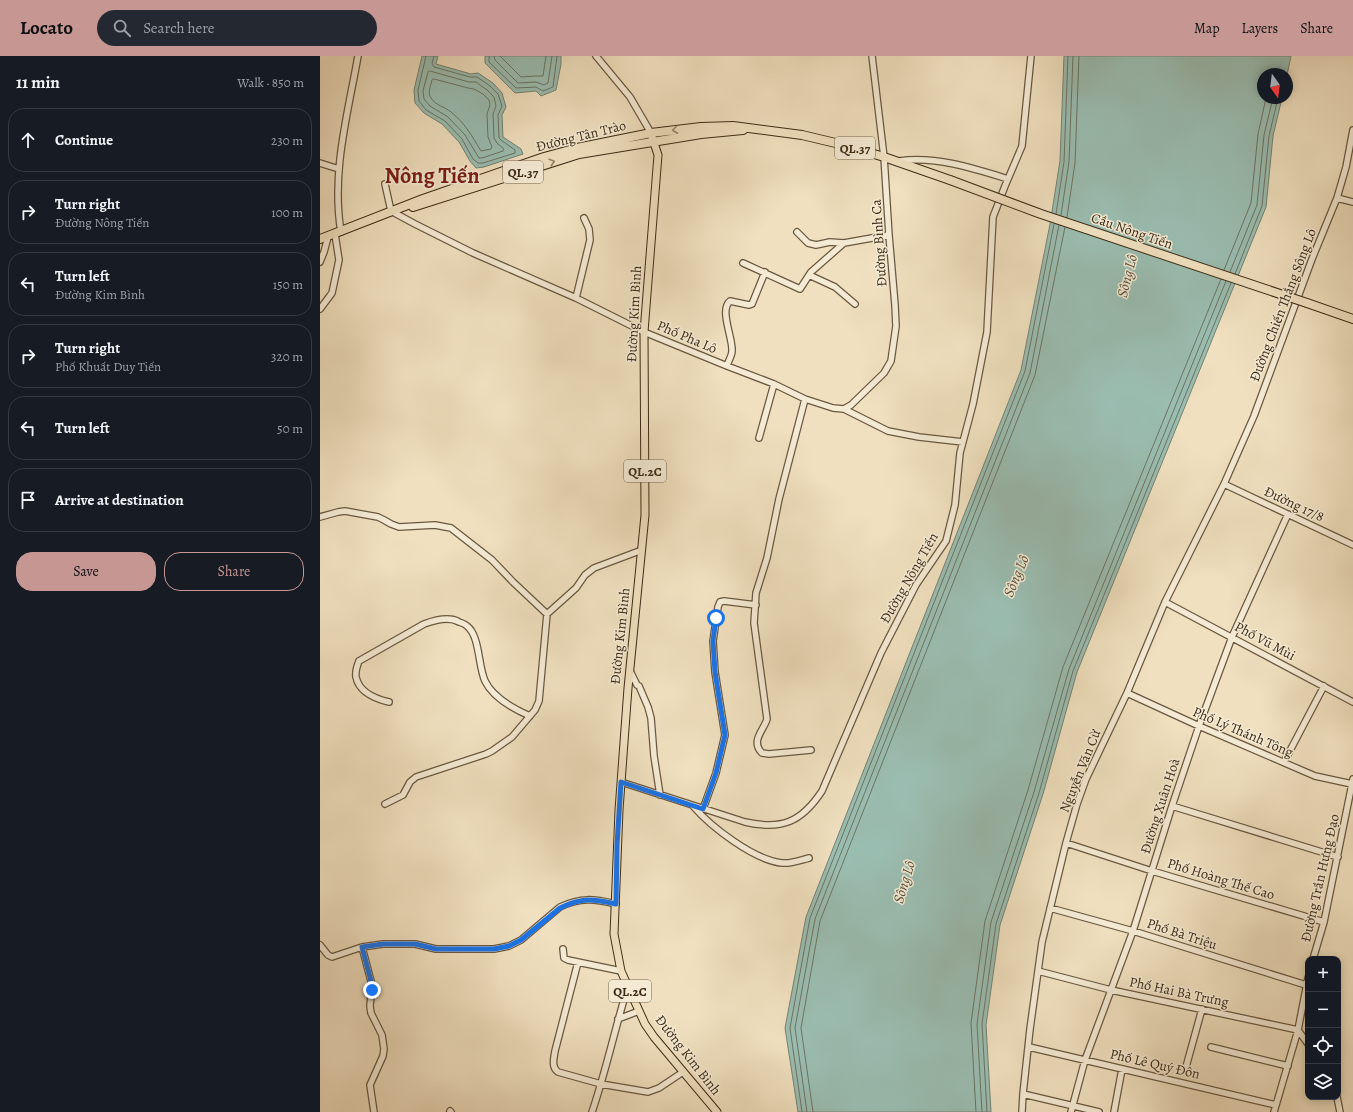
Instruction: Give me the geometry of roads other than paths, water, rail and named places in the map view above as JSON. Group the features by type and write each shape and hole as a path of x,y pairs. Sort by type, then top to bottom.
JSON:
{"highway":[{"name":"Đường Tân Trào","path":"331,235 423,199 544,157 577,148 652,137 700,127 733,126 802,135 844,145 884,157 950,180"},
{"name":"Cầu Nông Tiến","path":"950,180 1041,214 1353,319"}],"main road":[{"name":"Đường Kim Bình","path":"652,137 658,155 644,332 645,500 642,550 628,688 621,782 614,934 621,971 645,1024 654,1038 717,1112"}],"street":[{"path":"320,262 338,213 341,149 358,56"},
{"path":"596,56 630,97 652,137"},
{"name":"Đường Bình Ca","path":"844,409 851,405 884,373 891,361 896,319 884,157 872,56"},
{"name":"Đường Nông Tiến","path":"621,782 703,809 759,825 774,825 789,822 802,815 814,804 822,791 881,653 916,585 946,541 955,505 960,453 973,404 987,332 993,217 1022,146 1031,56"},
{"name":"Đường Chiến Thắng Sông Lô","path":"1224,484 1254,416 1312,259 1338,198 1353,130"},
{"path":"896,161 926,160 942,162 964,166 1008,179"},
{"path":"320,163 339,169"},
{"path":"385,184 393,211"},
{"path":"1338,198 1353,202"},
{"name":"Phố Pha Lô","path":"393,211 415,224 473,253 576,298 644,332 774,384 805,399 833,408 844,409 888,431 919,437 963,442"},
{"path":"576,298 590,240 589,229 584,218"},
{"path":"797,232 812,245 889,236"},
{"path":"320,309 332,293 339,260 331,235"},
{"path":"743,263 800,289 809,274 844,242"},
{"path":"726,366 732,351 726,308 728,302 730,301 749,305 752,304 765,272"},
{"path":"809,274 835,287 855,304"},
{"path":"760,438 774,384"},
{"path":"805,399 779,499 767,558 756,593 754,624 767,718 766,724 759,732 757,739 759,751 769,754 811,750"},
{"name":"Đường 17/8","path":"1224,484 1353,545"},
{"name":"Nguyễn Văn Cừ","path":"1022,1112 1042,942 1077,804 1086,779 1127,693 1165,602 1224,484"},
{"path":"320,518 345,511 378,517 399,527 435,525 451,528 492,560 547,614"},
{"name":"Đường Xuân Hoà","path":"1072,1109 1085,1060 1133,931 1199,726 1232,637 1288,514"},
{"path":"385,804 403,795 410,782 416,777 492,752 512,737 535,710 538,701 547,614 576,588 585,575 594,568 642,550"},
{"path":"703,809 716,773 725,735 715,672 713,641 718,607 720,602 724,601 756,605"},
{"name":"Phố Vũ Mùi","path":"1165,602 1353,702"},
{"path":"389,702 379,700 369,695 359,683 356,678 356,672 359,661 424,624 433,620 446,619 456,620 468,626 472,632 476,642 485,681 490,689 499,698 530,716"},
{"path":"630,670 637,685 639,686 651,718 654,756 660,795"},
{"path":"628,688 637,685"},
{"path":"1284,762 1324,686"},
{"name":"Phố Lý Thánh Tông","path":"1127,693 1315,776 1352,782"},
{"name":"Đường Trần Hưng Đạo","path":"1315,956 1338,857 1352,782"},
{"path":"692,805 702,817 715,828 753,853 767,860 783,863 809,858"},
{"path":"1172,806 1338,857"},
{"name":"Phố Hoàng Thế Cao","path":"1066,843 1152,871 1324,922"},
{"path":"320,945 328,955 332,957 362,947 383,944 415,944 436,949 494,949 509,946 521,940 560,908 568,904 594,899 616,904"},
{"name":"Phố Bà Triệu","path":"1050,908 1133,931 1305,986"},
{"path":"362,947 372,985 370,1006 371,1013 382,1035 384,1049 383,1056 370,1085 374,1112"},
{"path":"563,949 564,958 568,960 621,971"},
{"path":"578,962 555,1051 553,1062 556,1071 601,1084 648,1092 659,1088 683,1072"},
{"name":"Phố Hai Bà Trưng","path":"1038,971 1111,990 1298,1030"},
{"path":"592,1112 628,986"},
{"path":"1274,1112 1298,1030 1305,992"},
{"path":"1186,1066 1202,1009"},
{"path":"618,1019 639,1011"},
{"path":"1298,1030 1305,1040"},
{"name":"Phố Lê Quý Đôn","path":"1029,1047 1276,1105"},
{"path":"1212,1047 1288,1066"},
{"path":"1114,1112 1122,1068"},
{"path":"1023,1094 1072,1109 1099,1112"},
{"path":"1338,1100 1340,1112"}],"water":[{"path":"422,56 438,56 436,64 471,74 478,73 493,83 502,93 506,107 502,115 503,137 521,149 523,154 484,167 476,168 459,142 442,124 424,113 415,103 414,90"},
{"path":"485,56 561,56 556,90 541,96 536,91 515,93 485,63"},
{"name":"Sông Lô","path":"1064,56 1291,56 1288,68 1257,68 1257,104 1281,104 1273,136 1266,207 1077,672 1043,794 1000,925 986,1025 991,1112 798,1112 785,1028 806,917 1021,370 1050,224 1060,161"}],"district":[{"name":"Nông Tiến","path":"432,176"}]}
